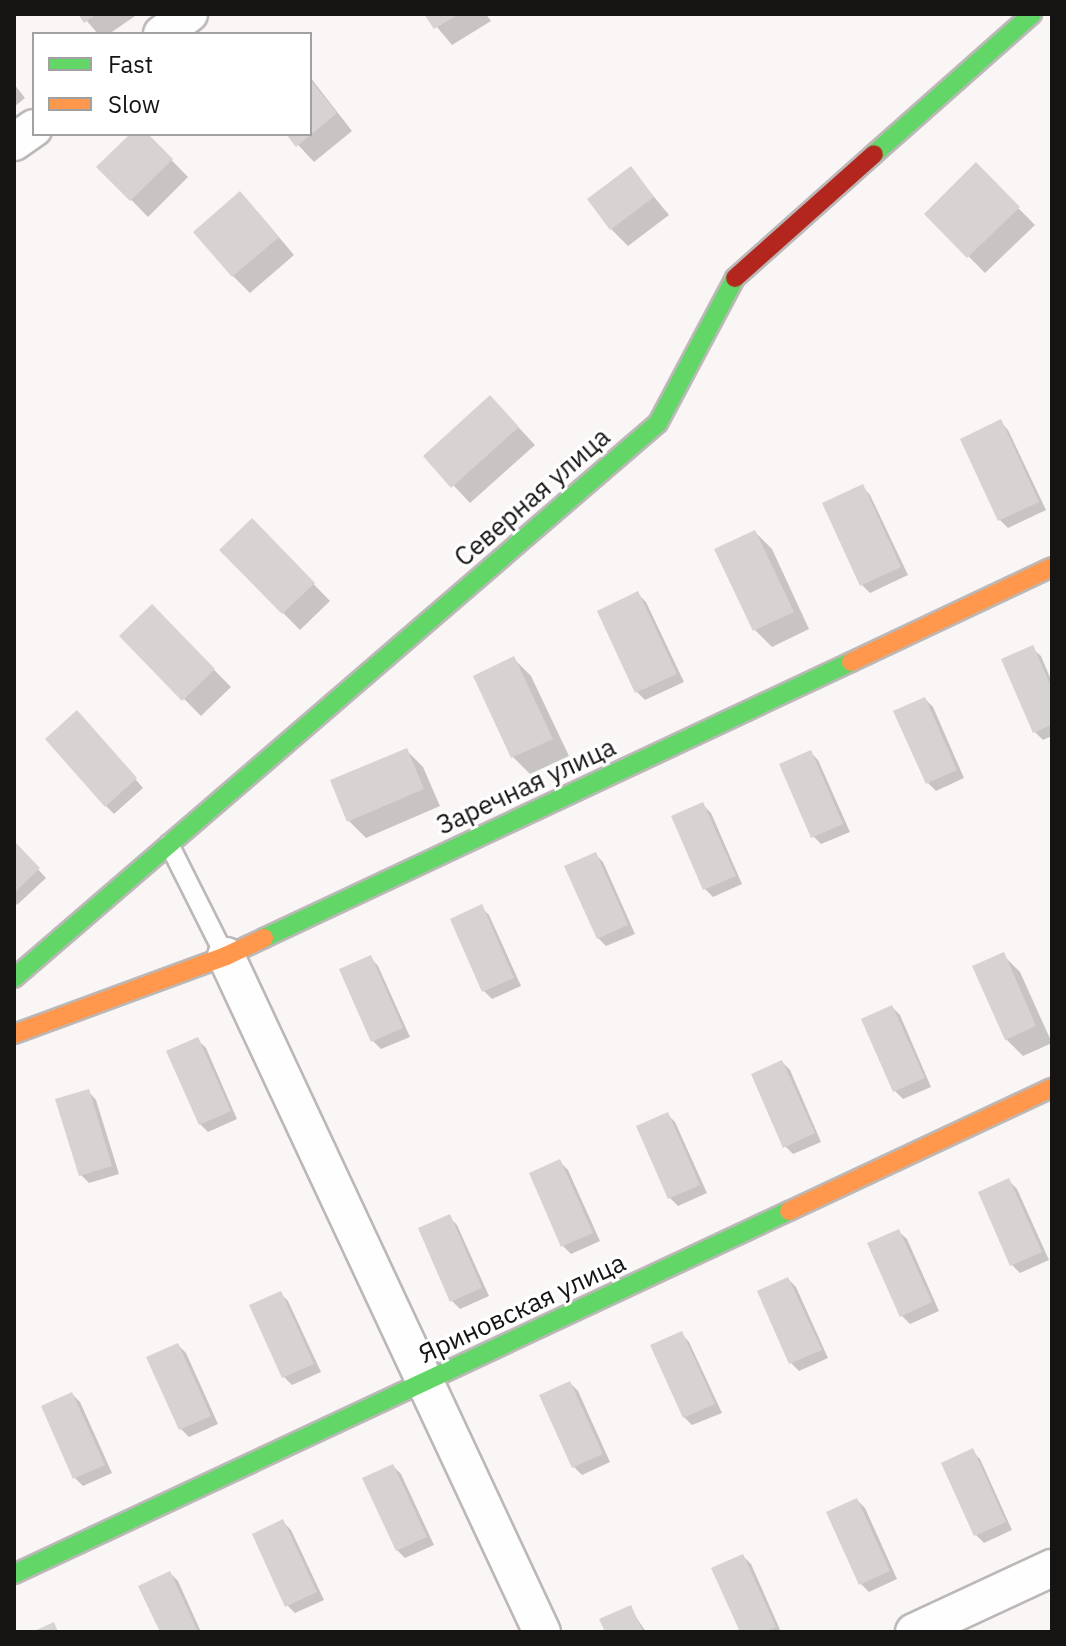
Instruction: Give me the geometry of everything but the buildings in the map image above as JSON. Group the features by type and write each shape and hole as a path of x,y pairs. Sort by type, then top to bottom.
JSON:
{"street":[{"path":"165,32 189,14"},
{"name":"Северная улица","path":"14,978 658,423 735,278 1032,14"},
{"path":"14,142 32,129"},
{"name":"Заречная улица","path":"14,1034 226,956 1052,567"},
{"path":"226,956 542,1632"},
{"name":"Яриновская улица","path":"14,1574 1052,1088"},
{"path":"914,1632 1052,1568"}],"lane":[{"path":"169,844 226,956"}],"traffic: fast":[{"path":"874,154 1032,14"},
{"path":"14,978 658,423 735,278"},
{"path":"264,938 851,662"},
{"path":"14,1574 789,1211"}],"traffic: slow":[{"path":"851,662 1052,567"},
{"path":"14,1034 226,956 264,938"},
{"path":"789,1211 1052,1088"}],"traffic: jam":[{"path":"735,278 874,154"}]}
